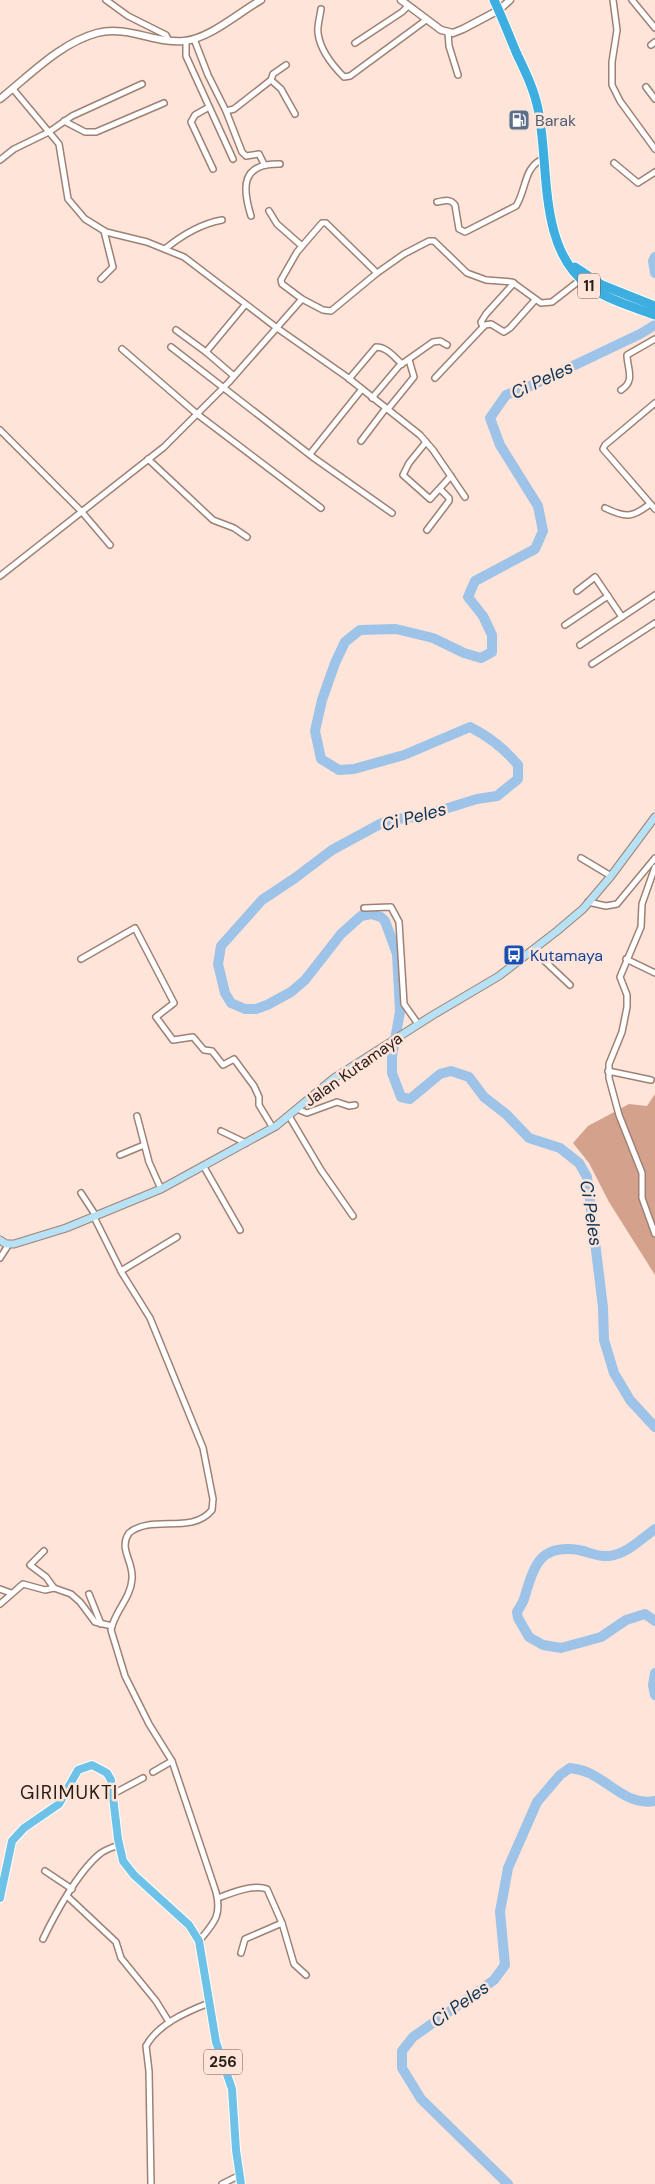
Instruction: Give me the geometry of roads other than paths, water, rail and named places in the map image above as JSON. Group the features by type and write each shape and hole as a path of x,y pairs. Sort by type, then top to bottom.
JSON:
{"highway":[{"name":"11","path":"494,0 534,96 545,158 548,206 557,241 564,257 598,292 642,306 655,314"},
{"name":"11","path":"642,306 655,306"}],"main road":[{"name":"Jalan Kutamaya","path":"9,1244 66,1228 161,1189 272,1128 334,1078 498,976 533,950 588,902 611,876 655,817"},
{"path":"0,1240 9,1244"},
{"name":"256","path":"0,1898 12,1841 24,1828 59,1804 78,1770 92,1765 106,1773 111,1778 119,1844 124,1861 130,1870 189,1925 199,1941 216,2046 232,2089 242,2184"}],"street":[{"path":"106,0 128,16 166,35 168,39"},
{"path":"0,99 75,42 98,32 129,32 186,41 207,34 250,3 261,0"},
{"path":"401,0 426,20 453,33 463,30 499,10 510,0"},
{"path":"613,0 617,30 612,62 612,85 620,101 655,150"},
{"path":"632,0 655,28"},
{"path":"355,43 408,6"},
{"path":"321,9 318,34 322,48 329,60 344,77 350,76 426,20"},
{"path":"448,32 449,46 458,75"},
{"path":"194,39 242,152 246,156 259,154 264,164"},
{"path":"186,41 186,56 233,159"},
{"path":"226,111 234,109 271,80 273,74 286,65"},
{"path":"271,80 281,89 296,114"},
{"path":"0,160 14,149 49,132 64,121 95,104 142,84"},
{"path":"646,87 655,98"},
{"path":"13,89 59,144 68,200 85,219 104,231 147,242 184,257 245,305 349,378 426,442 465,497"},
{"path":"64,121 85,132 96,132 164,103"},
{"path":"209,106 195,115 191,122 213,169"},
{"path":"437,202 446,200 453,202 459,229 465,232 516,206 534,163 545,158"},
{"path":"614,163 638,182 655,172"},
{"path":"251,216 245,196 245,185 253,170 264,164 280,164"},
{"path":"269,211 277,224 302,246"},
{"path":"165,249 191,230 222,220"},
{"path":"377,273 326,223 318,226 302,246 284,272 281,282 302,299 323,310 331,311 377,273 404,254 432,240 467,273 486,280 514,283 535,300 546,304 552,302 583,278"},
{"path":"100,278 113,267 104,231"},
{"path":"483,327 481,322 486,314 514,283"},
{"path":"0,576 164,447 224,388 302,299"},
{"path":"435,378 483,327 489,324 504,332 510,328 535,300"},
{"path":"206,352 245,305"},
{"path":"176,330 234,376"},
{"path":"621,390 628,385 630,377 627,355 655,339"},
{"path":"372,398 402,364 433,342 440,341 447,345"},
{"path":"171,347 310,454 392,513"},
{"path":"349,378 376,347 389,352 402,364"},
{"path":"122,348 197,414 321,508"},
{"path":"361,440 414,377 409,360"},
{"path":"310,454 362,389"},
{"path":"655,403 605,445 603,449 655,509"},
{"path":"0,430 82,512 110,545"},
{"path":"426,442 403,473 429,499 451,476"},
{"path":"148,459 213,520 234,528 247,537"},
{"path":"427,530 450,501 440,489"},
{"path":"605,508 626,516 638,514 650,504"},
{"path":"577,591 595,577 622,617"},
{"path":"580,645 655,595"},
{"path":"565,625 608,596"},
{"path":"592,664 655,623"},
{"path":"581,858 611,876"},
{"path":"588,902 606,906 617,904 655,858"},
{"path":"655,867 642,904 641,927 620,977 627,995 627,1007 622,1032 610,1060 608,1071 619,1115 642,1173 642,1198 655,1234"},
{"path":"364,908 390,907 399,922 404,1004 418,1024"},
{"path":"81,959 135,928 174,1003 156,1017 173,1040 193,1037 204,1050 212,1051 223,1065 234,1059 254,1086 259,1097 259,1105 272,1128"},
{"path":"533,950 570,985"},
{"path":"626,959 655,973"},
{"path":"608,1071 651,1080"},
{"path":"297,1109 307,1113 337,1102 349,1106 355,1105"},
{"path":"137,1116 149,1162 161,1189"},
{"path":"289,1116 321,1170 353,1216"},
{"path":"221,1131 246,1143"},
{"path":"120,1155 144,1145"},
{"path":"204,1167 240,1230"},
{"path":"81,1193 95,1217 121,1271 150,1318 203,1448 214,1504 206,1515 191,1522 148,1525 129,1534 124,1544 132,1572 132,1579 127,1596 112,1626 112,1638 125,1676 149,1724 172,1761 218,1898 219,1912 210,1928 199,1941"},
{"path":"121,1271 177,1237"},
{"path":"0,1258 9,1244"},
{"path":"44,1551 30,1565 46,1577 54,1588 76,1597 92,1620 112,1626"},
{"path":"0,1604 23,1584 45,1590 54,1588"},
{"path":"0,1589 11,1593"},
{"path":"89,1594 101,1624"},
{"path":"153,1772 172,1761"},
{"path":"113,1794 142,1778"},
{"path":"43,1939 58,1909 100,1854 119,1844"},
{"path":"46,1871 72,1889"},
{"path":"218,1898 237,1892 265,1888 282,1923 294,1964 298,1970 306,1975"},
{"path":"67,1896 116,1942 122,1958 156,2000 168,2022"},
{"path":"241,1953 245,1939 282,1923"},
{"path":"151,2184 149,2071 145,2048 148,2042 168,2022 190,2010 209,2003"},
{"path":"222,2184 240,2176"}],"waterway":[{"name":"Ci Peles","path":"655,257 653,261 655,273"},
{"name":"Ci Peles","path":"655,325 533,385 506,395 490,418 500,445 538,506 543,531 535,549 475,581 468,597 483,616 492,635 492,652 481,658 464,653 433,638 396,629 360,630 345,642 335,663 322,700 315,731 321,759 339,770 354,769 404,755 470,727 496,743 513,759 518,765 518,779 497,796 477,799 422,816 389,820 332,850 262,900 221,946 218,964 225,993 231,1003 245,1009 256,1009 291,992 305,980 341,934 361,916 371,914 381,917 385,921 397,954 400,1012 392,1056 392,1073 401,1097 410,1099 440,1074 451,1071 469,1077 484,1097 506,1114 529,1138 560,1148 579,1163 587,1177 603,1307 604,1340 614,1373 630,1400 655,1427"},
{"name":"Ci Peles","path":"655,1529 634,1546 616,1555 601,1556 579,1550 566,1549 555,1550 547,1554 535,1567 517,1612 518,1618 529,1637 543,1645 561,1648 601,1637 626,1620 645,1614 655,1621"},
{"name":"Ci Peles","path":"655,1673 653,1685 655,1695"},
{"name":"Ci Peles","path":"508,2184 421,2099 402,2068 402,2051 413,2037 494,1980 505,1965 500,1912 508,1868 537,1802 560,1775 570,1768 582,1770 597,1777 628,1797 645,1802 655,1801"}],"place":[{"name":"Barak","path":"519,120"},
{"name":"Kutamaya","path":"514,955"}],"district":[{"name":"GIRIMUKTI","path":"69,1792"}]}
